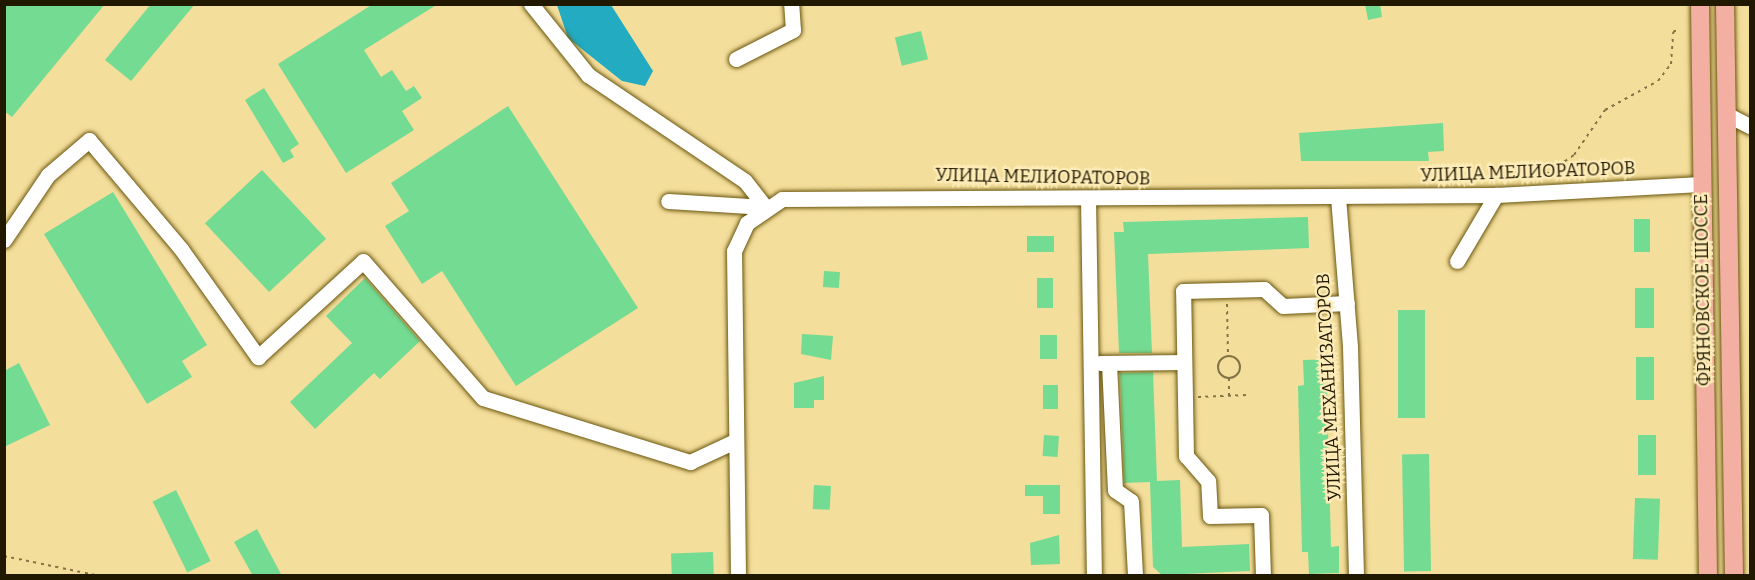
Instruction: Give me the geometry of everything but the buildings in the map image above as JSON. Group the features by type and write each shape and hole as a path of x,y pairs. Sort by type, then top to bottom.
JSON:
{"main road":[{"name":"ФРЯНОВСКОЕ ШОССЕ","path":"1700,4 1708,576"},
{"name":"ФРЯНОВСКОЕ ШОССЕ","path":"1725,4 1734,576"}],"street":[{"path":"531,4 588,75 745,181 765,207"},
{"path":"736,59 793,30 791,4"},
{"path":"1728,115 1750,126"},
{"path":"4,240 48,175 89,140 181,249 258,357 363,261 483,398 690,462 735,441"},
{"name":"УЛИЦА МЕЛИОРАТОРОВ","path":"738,576 734,251 747,223 765,207 782,199 1496,195 1701,184"},
{"path":"1457,261 1496,195"},
{"name":"УЛИЦА МЕХАНИЗАТОРОВ","path":"1338,197 1347,303 1356,576"},
{"path":"1088,198 1094,576"},
{"path":"668,201 765,207"},
{"path":"1263,576 1261,515 1210,516 1208,480 1186,456 1184,291 1264,289 1283,306 1347,303"},
{"path":"1091,363 1184,362"},
{"path":"1109,363 1114,490 1131,501 1135,576"}],"path":[{"path":"1533,193 1538,179 1584,143 1605,110 1658,81 1671,64 1673,32 1679,29"},
{"path":"1227,290 1228,355 1217,369 1229,378"},
{"path":"1228,355 1240,367 1229,378 1229,395"},
{"path":"1185,398 1246,395"},
{"path":"4,556 100,576"}],"water":[{"path":"557,5 611,5 653,71 645,86 622,81 568,38"}]}
